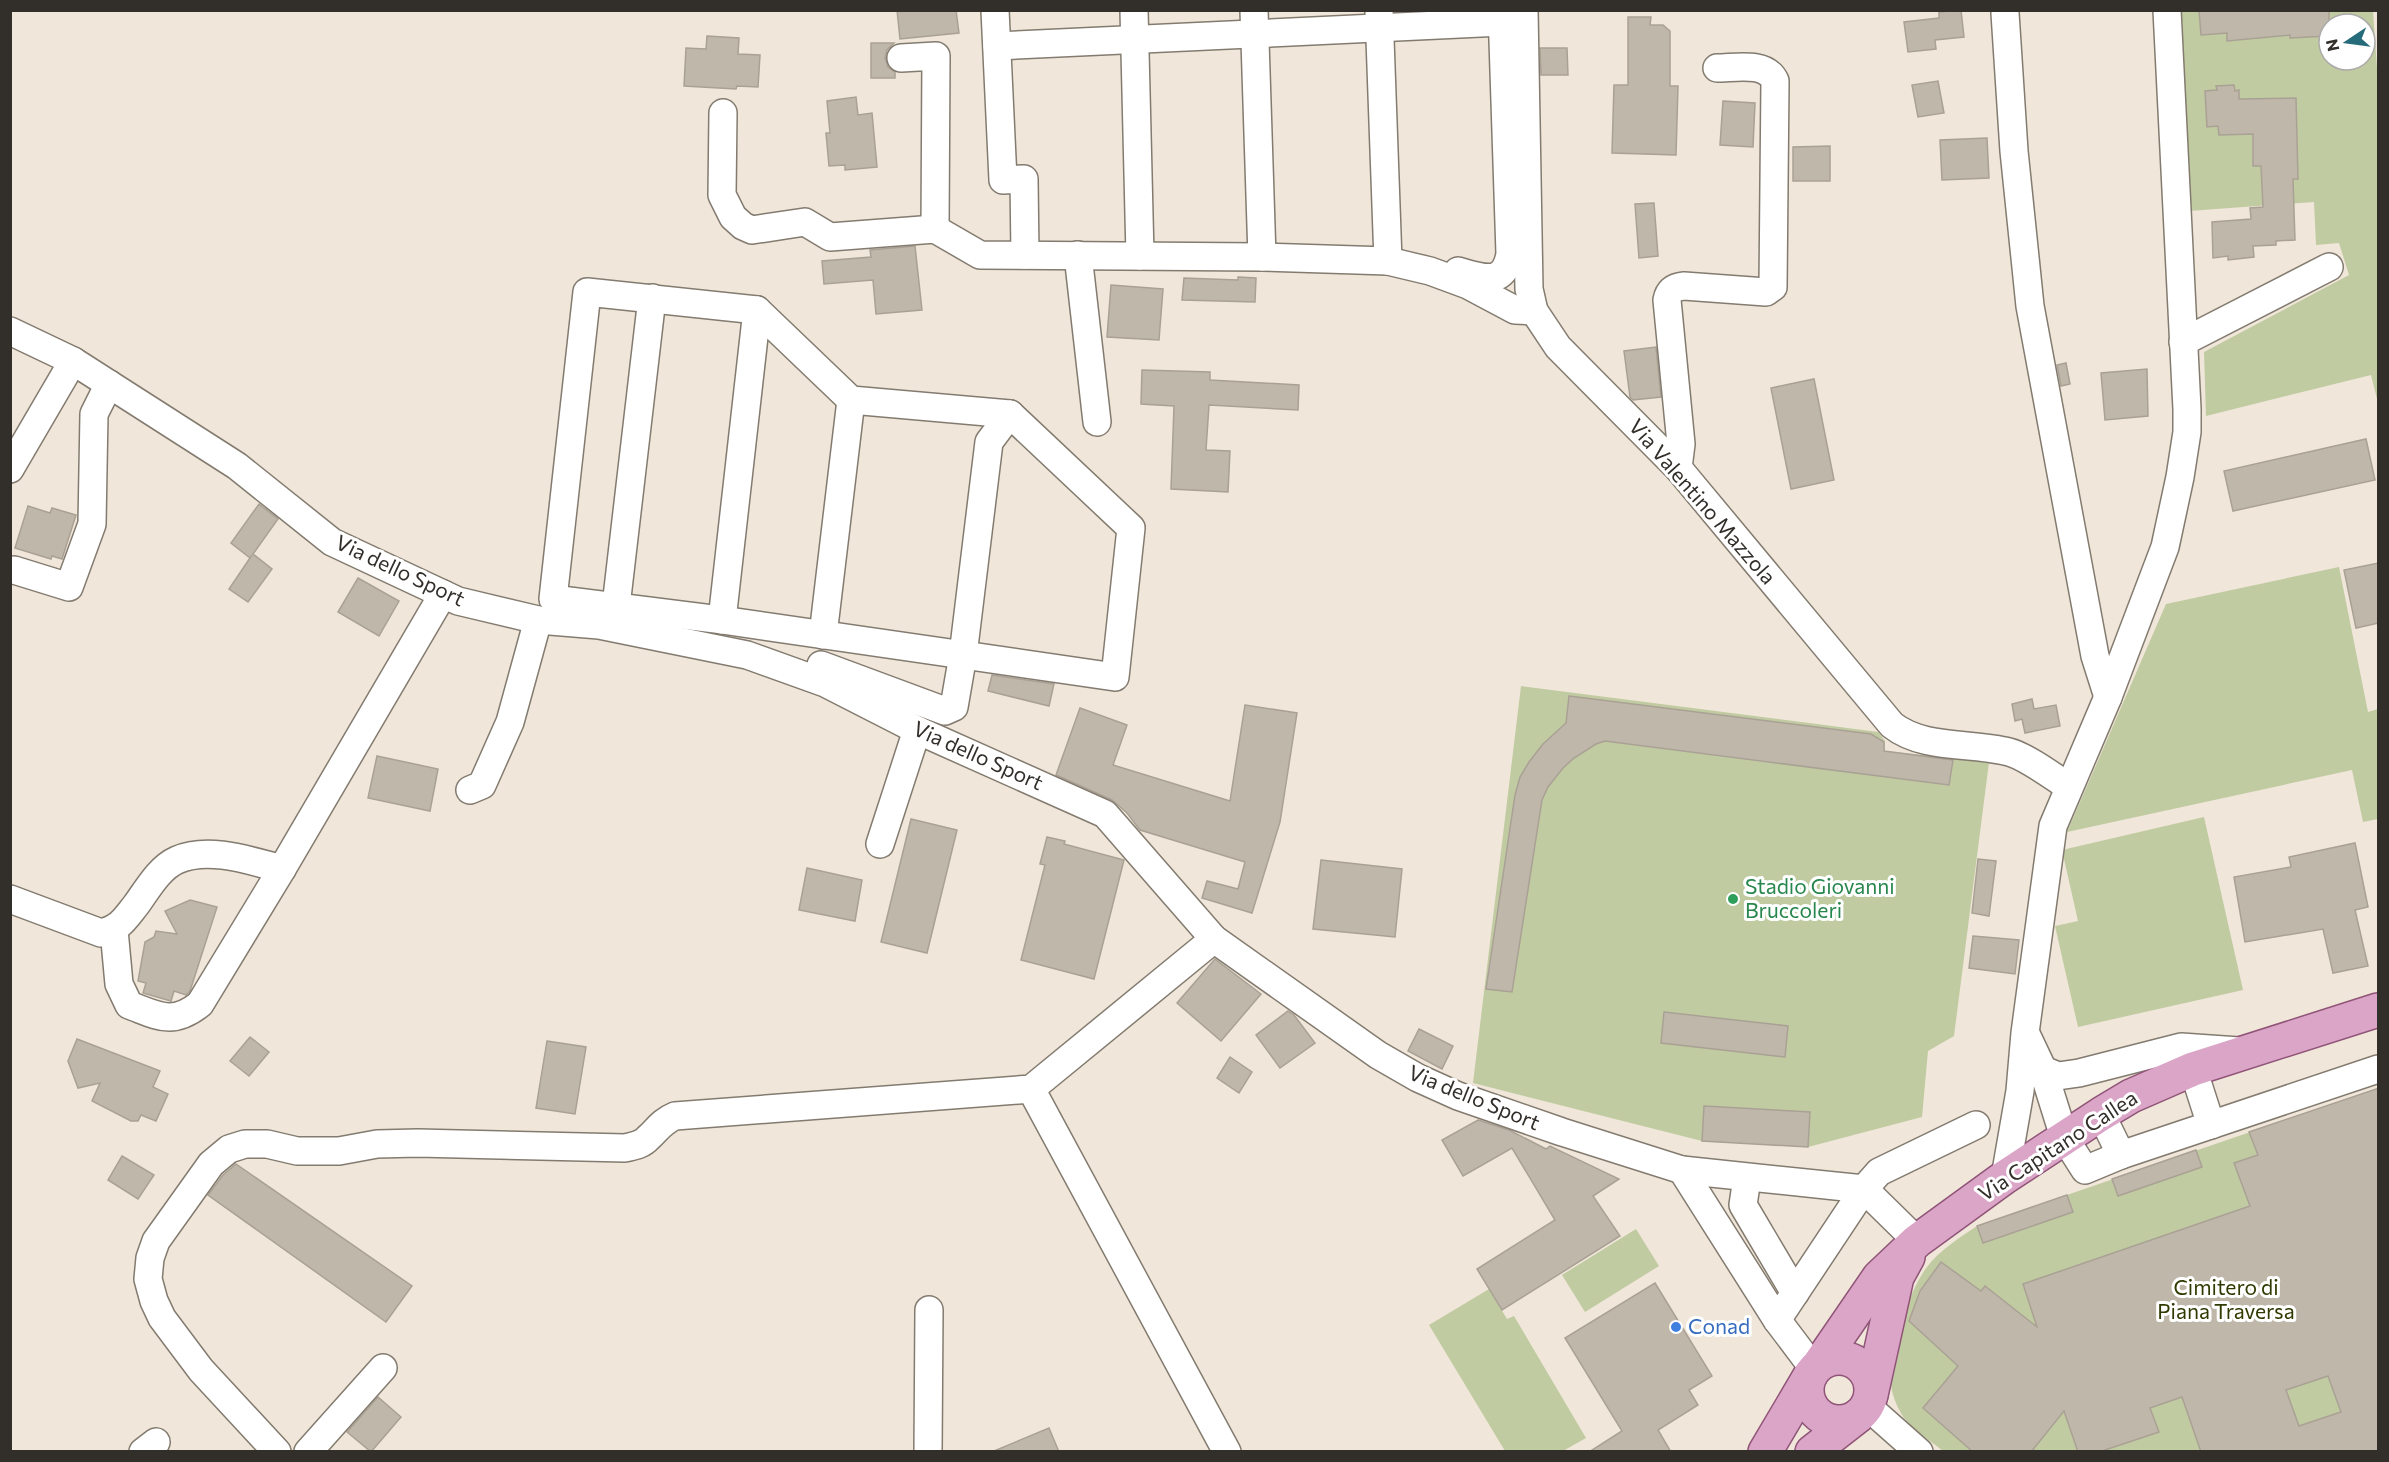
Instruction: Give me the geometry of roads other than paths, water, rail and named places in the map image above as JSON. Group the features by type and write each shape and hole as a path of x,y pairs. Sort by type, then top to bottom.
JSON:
{"main road":[{"name":"Via Capitano Callea","path":"1766,1452 1815,1368 1879,1277 1917,1240 2064,1137 2131,1096 2193,1069 2379,1010"},
{"path":"1814,1451 1866,1406 1897,1277 1917,1240"},
{"path":"1838,1357 1857,1362 1869,1377 1866,1406 1842,1422 1832,1422 1814,1411 1806,1392 1807,1382 1815,1368 1838,1357"}],"street":[{"path":"995,10 1003,180 1024,179 1026,255"},
{"path":"1134,10 1140,256"},
{"path":"2005,1177 2020,1091 2025,1033 2050,840 2058,812 2109,697 2154,579 2174,513 2187,432 2167,10"},
{"path":"2005,13 2014,151 2030,306 2095,656 2109,697"},
{"path":"723,113 722,195 733,218 752,230 805,222 830,237 935,229 980,255 1388,257 1487,279 1499,276 1508,268 1510,254 1509,14 1255,22 1135,39 997,46"},
{"name":"Via Valentino Mazzola","path":"1509,14 1529,289 1534,311 1558,347 1678,468 1892,725 1901,732 1918,738 2011,752 2069,787"},
{"path":"1379,19 1388,257"},
{"path":"1255,22 1262,257"},
{"path":"901,58 936,56 935,229"},
{"path":"1678,468 1681,444 1668,294 1672,289 1684,286 1766,292 1773,287 1774,81 1770,73 1763,69 1717,68"},
{"path":"1078,255 1097,422"},
{"path":"1388,257 1468,285 1515,310 1534,311"},
{"path":"2183,342 2329,267"},
{"path":"587,292 652,298 757,310 851,400 1010,414 1131,528 1115,677 722,620 553,599 587,292"},
{"path":"616,606 652,298"},
{"path":"722,620 757,310"},
{"name":"Via dello Sport","path":"10,331 73,361 237,466 332,542 442,594 458,601 538,620 599,625 747,655 825,683 917,730 1105,814 1214,939 1378,1055 1418,1078 1458,1096 1682,1170 1864,1189"},
{"path":"10,469 73,361"},
{"path":"14,570 69,587 92,524 94,414 109,384"},
{"path":"823,635 851,400"},
{"path":"644,633 647,616 721,629 945,711 954,707 963,655 989,442 1010,414"},
{"path":"114,930 119,984 129,1005 167,1019 187,1015 200,1004 282,869 442,594"},
{"path":"470,790 482,785 510,723 538,620"},
{"path":"880,843 917,730"},
{"path":"10,899 101,933 114,930 123,922 159,874 176,860 202,855 242,859 282,869"},
{"path":"277,1452 201,1370 168,1327 154,1300 148,1279 150,1258 156,1241 211,1164 229,1149 245,1144 267,1144 297,1151 339,1151 377,1144 418,1143 625,1148 641,1144 663,1121 675,1116 1032,1089 1214,939"},
{"path":"2025,1033 2043,1070 2064,1137 2085,1170 2121,1155 2379,1069"},
{"path":"2043,1070 2058,1076 2079,1073 2181,1047 2246,1052"},
{"path":"2193,1069 2211,1125"},
{"path":"1032,1089 1227,1452"},
{"path":"2020,1091 2030,1108 2046,1127 2064,1137"},
{"path":"2101,1114 2121,1155"},
{"path":"1777,1320 1864,1189 1879,1172 1976,1125"},
{"path":"1682,1170 1777,1320 1815,1368"},
{"path":"1747,1178 1743,1205 1795,1293"},
{"path":"1864,1189 1917,1240"},
{"path":"928,1452 929,1310"},
{"path":"308,1452 383,1368"},
{"path":"1866,1406 1919,1452"}],"place":[{"name":"Stadio Giovanni Bruccoleri","path":"1733,899"},
{"name":"Conad","path":"1676,1327"}],"park label":[{"name":"Cimitero di Piana Traversa","path":"2226,1300"}]}
